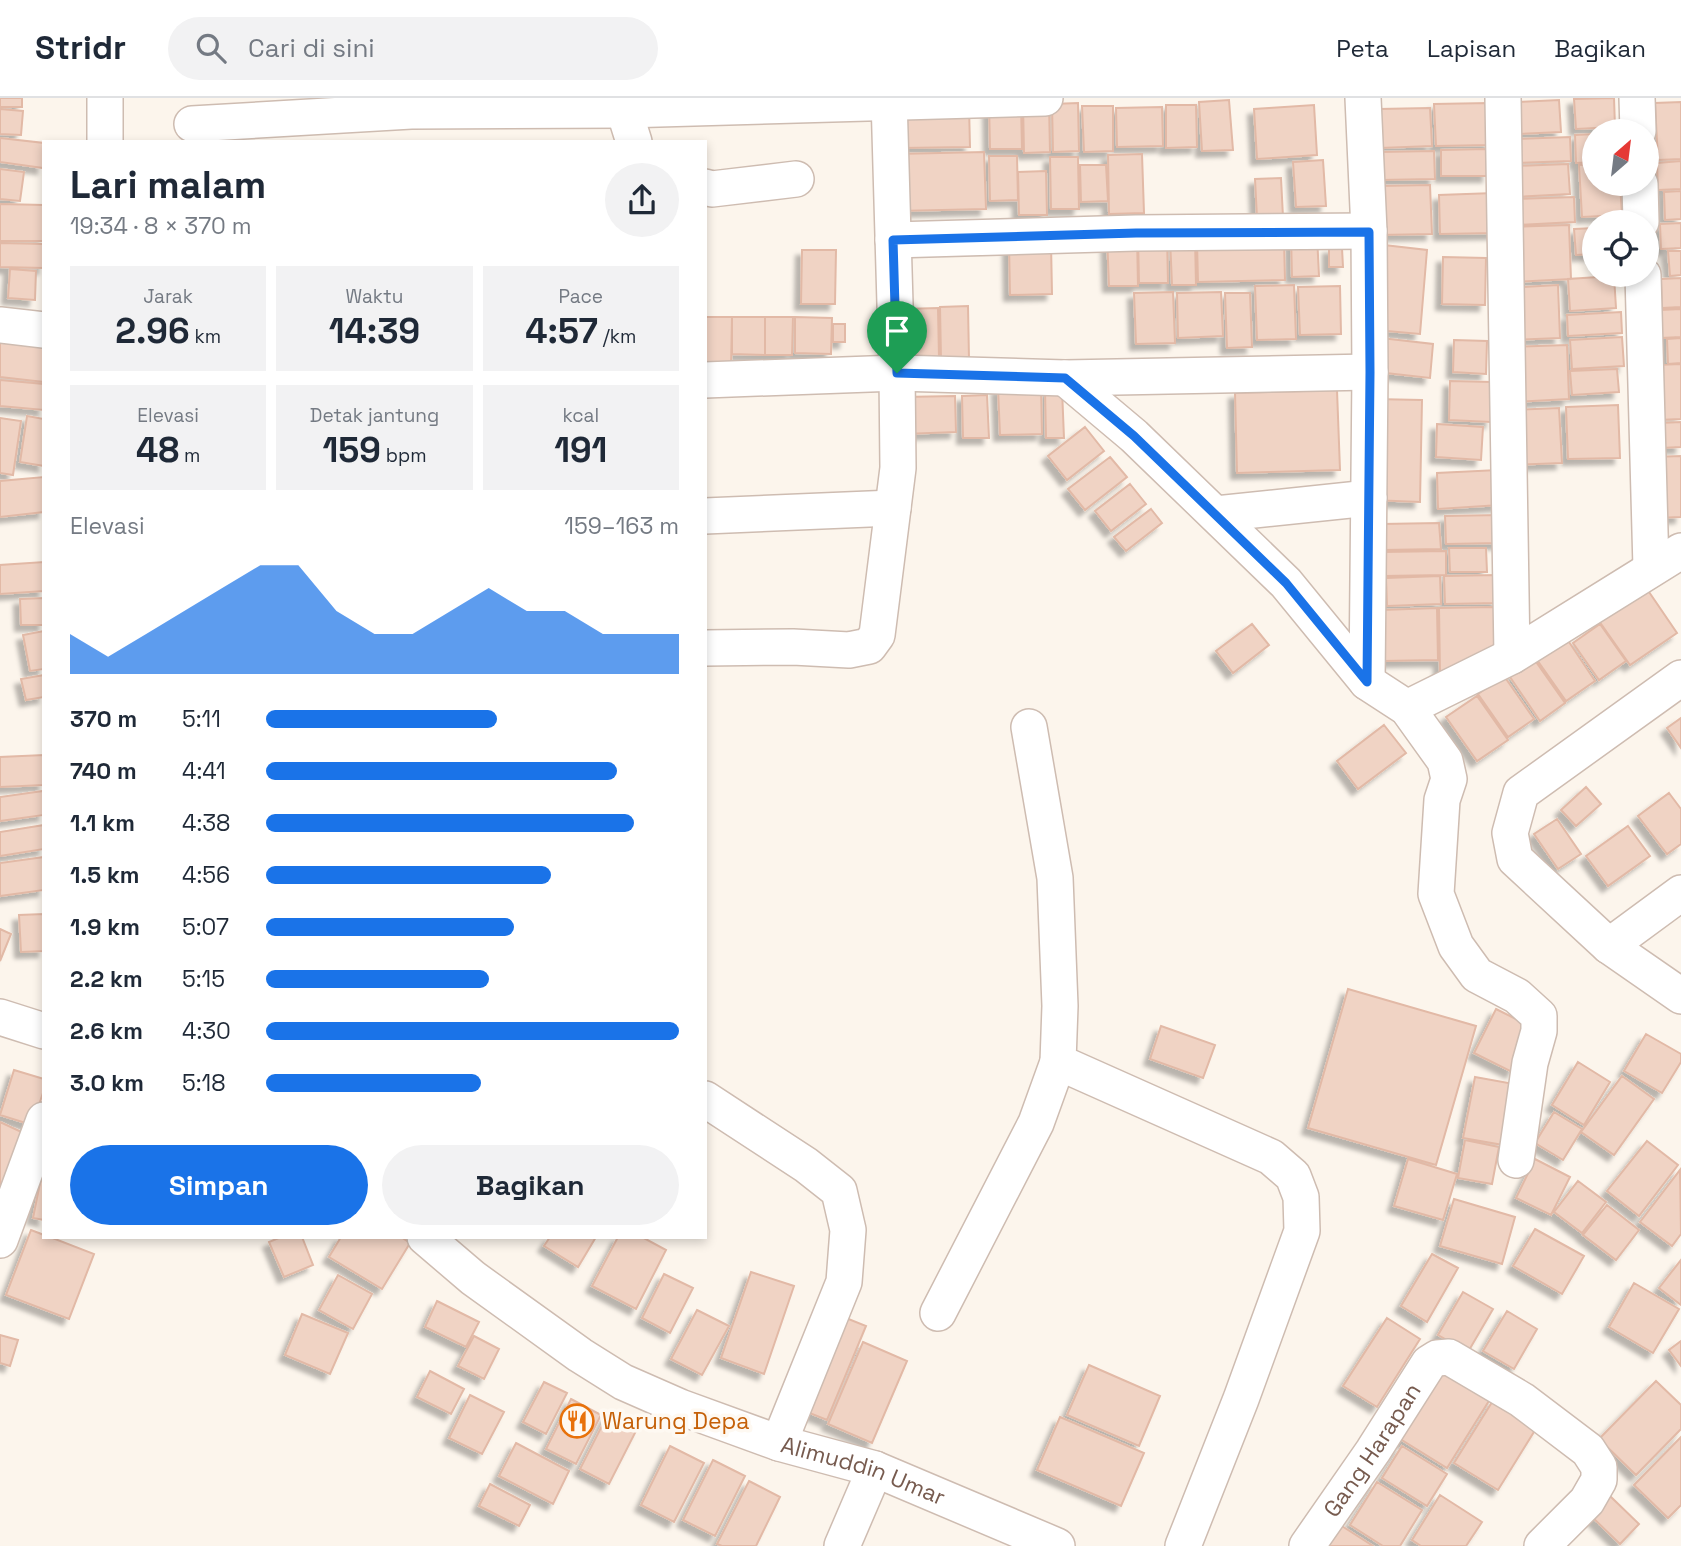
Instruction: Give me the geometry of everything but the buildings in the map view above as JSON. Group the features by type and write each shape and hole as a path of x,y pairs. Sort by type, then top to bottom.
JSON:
{"street":[{"path":"105,98 105,140"},
{"path":"186,121 411,104 627,117 889,100 1045,98"},
{"path":"1363,98 1369,232 1370,372 1367,682"},
{"path":"1503,98 1512,656"},
{"path":"1637,98 1638,119"},
{"path":"707,648 793,647 849,650 869,646 877,635 898,468 889,100"},
{"path":"707,188 796,179"},
{"path":"893,240 1136,233 1369,232"},
{"path":"1643,287 1651,568"},
{"path":"0,325 42,330"},
{"path":"707,380 897,373 1065,378 1370,372"},
{"path":"1065,378 1134,436 1286,583 1367,682 1406,708 1445,761 1449,779 1442,800 1436,894 1456,946 1478,975 1517,996 1539,1016 1539,1031 1530,1063 1516,1160"},
{"path":"1216,514 1369,498"},
{"path":"707,516 893,508"},
{"path":"1406,708 1512,656 1681,551"},
{"path":"1681,678 1521,793 1510,833 1515,859 1609,946 1681,996"},
{"path":"938,1313 1036,1123 1058,1062 1060,1006 1055,878 1029,727"},
{"path":"1609,946 1681,893"},
{"path":"0,1017 42,1030"},
{"path":"1058,1062 1271,1157 1293,1176 1301,1197 1302,1231 1241,1399 1183,1546"},
{"path":"707,1101 806,1165 839,1191 848,1230 844,1282 779,1443"},
{"path":"0,1240 42,1125"},
{"name":"Alimuddin Umar","path":"427,1239 473,1278 580,1355 623,1381 680,1407 779,1443 875,1469 1057,1546"},
{"name":"Gang Harapan","path":"1307,1546 1373,1451 1429,1363 1437,1358 1449,1357 1521,1400 1588,1450 1599,1467 1599,1480 1587,1501 1542,1546"},
{"path":"842,1546 875,1469"}],"place":[{"name":"Warung Depa","path":"577,1421"}],"route":[{"path":"1369,232 1367,682 1286,583 1134,436 1065,378 897,373 893,240 1136,233 1369,232"}]}
